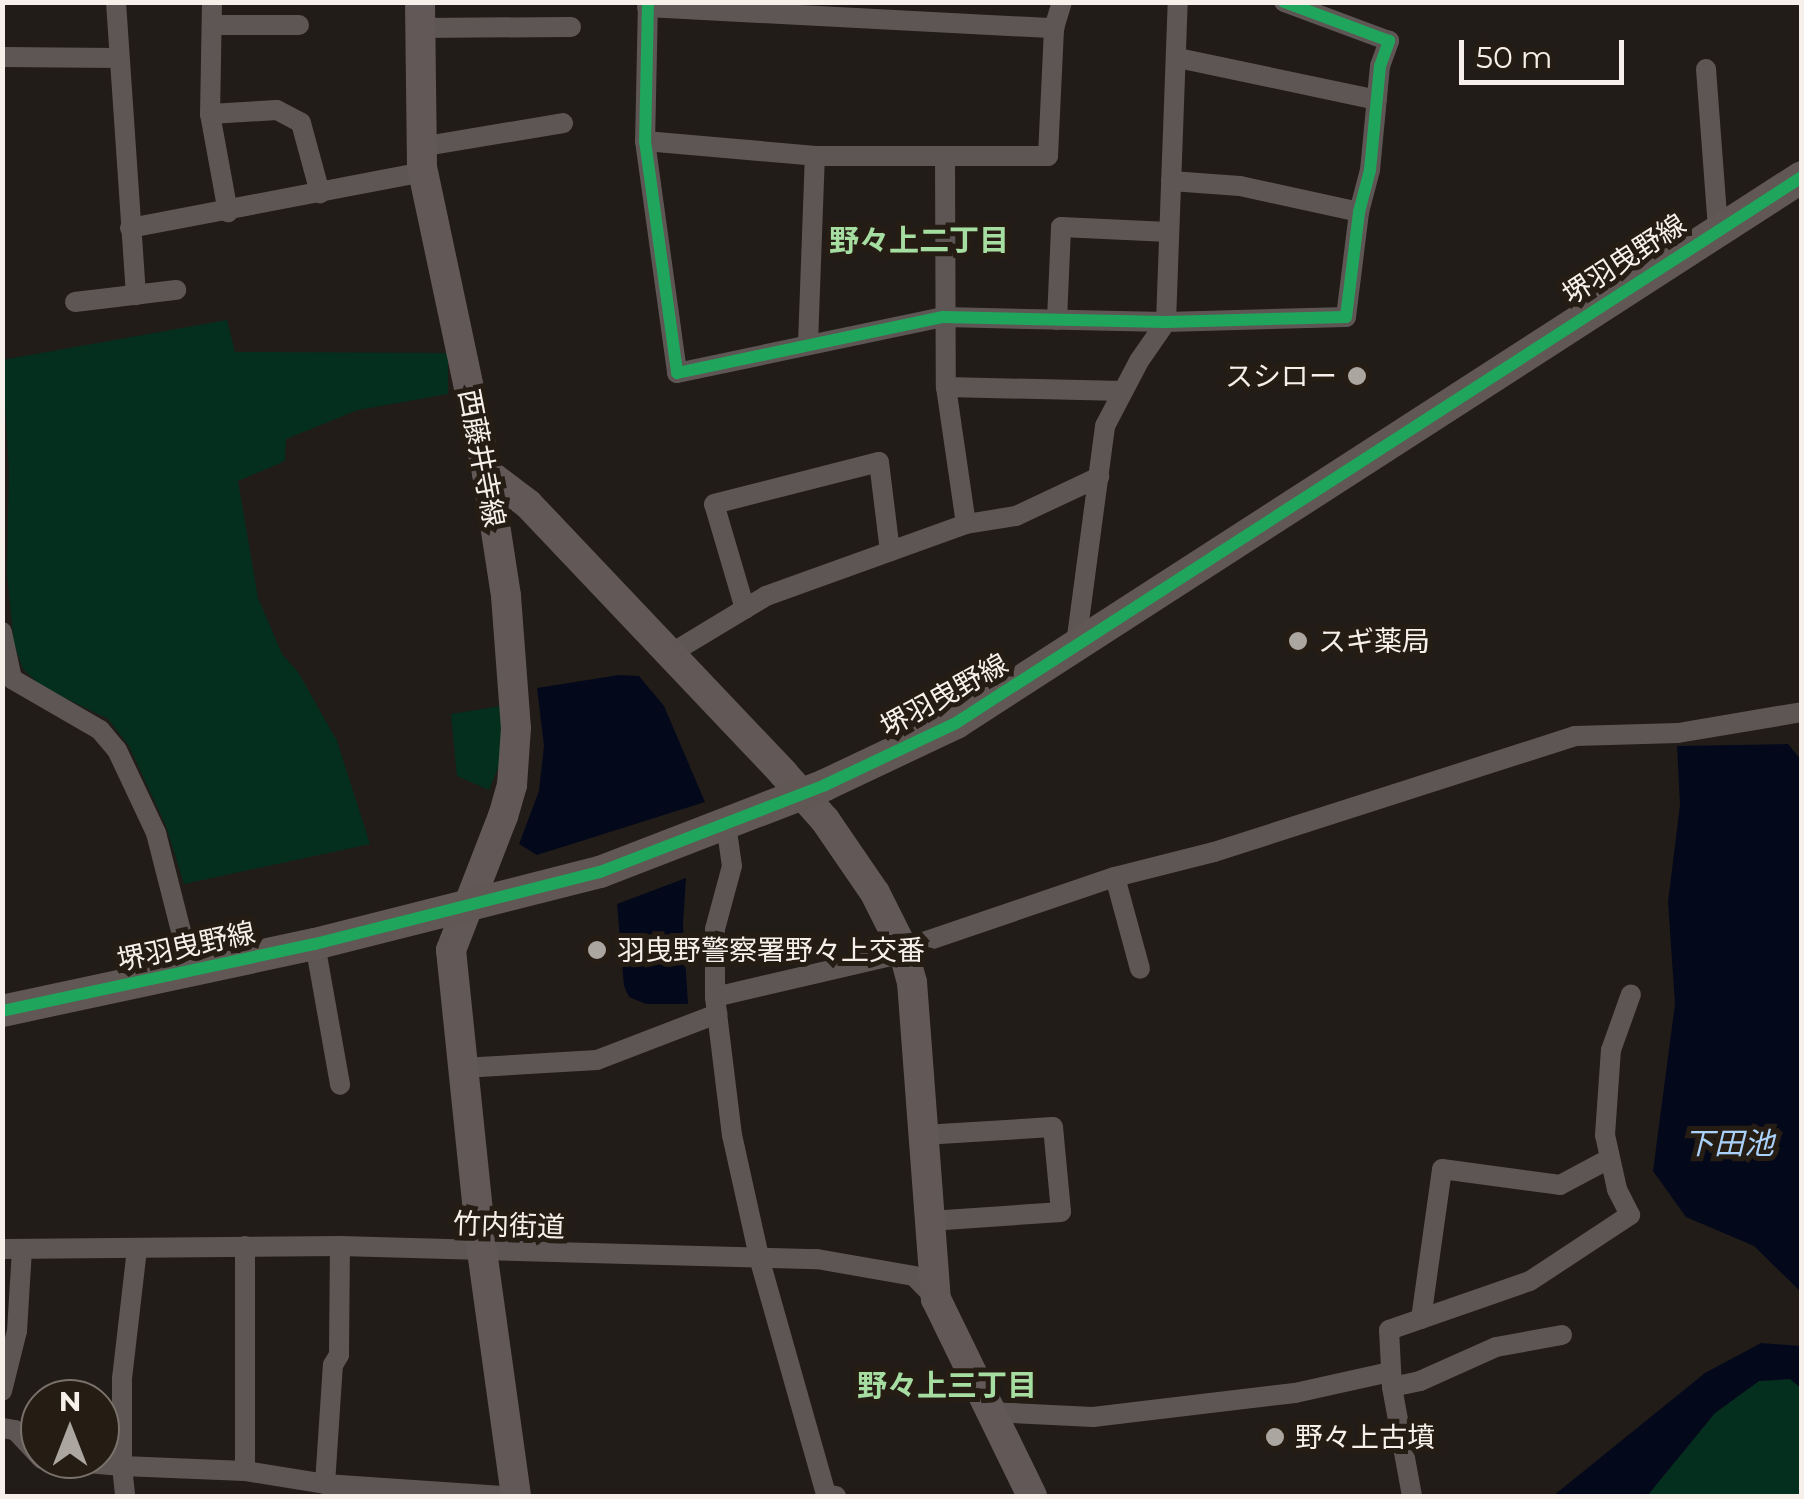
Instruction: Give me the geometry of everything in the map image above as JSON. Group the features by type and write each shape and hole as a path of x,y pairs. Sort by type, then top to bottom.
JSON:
{"main road":[{"name":"堺羽曳野線","path":"2,1011 315,944 600,872 802,796 956,723 1718,226 1802,177"}],"street":[{"path":"116,2 136,295"},
{"path":"212,2 210,114 228,212"},
{"path":"646,141 815,156 1048,156 1054,28 1062,2"},
{"path":"1076,644 1105,426 1166,322 1178,2"},
{"path":"1054,28 647,4 646,141 678,373 943,318 1166,322 1346,317 1358,212 1370,170 1380,66 1389,41 1284,2"},
{"path":"420,15 571,27"},
{"name":"西藤井寺線","path":"420,15 422,160 487,473 506,596 516,755 502,816 450,950 482,1252 516,1496"},
{"path":"212,25 298,26"},
{"path":"2,57 117,58"},
{"path":"1178,58 1377,100"},
{"path":"1706,70 1718,226"},
{"path":"210,114 277,110 301,123 320,193"},
{"path":"130,228 320,193 422,160 563,123"},
{"path":"808,344 815,156"},
{"path":"946,157 946,387 966,524"},
{"path":"1172,181 1240,186 1358,212"},
{"path":"1058,320 1061,226 1169,232"},
{"path":"75,302 176,290"},
{"path":"946,387 1123,391"},
{"path":"745,609 714,504 879,462 890,551"},
{"path":"487,473 528,504 826,820 875,893 903,951 912,982 936,1300 1032,1496"},
{"path":"670,654 766,596 966,524 1016,516 1099,477"},
{"path":"2,632 12,679 100,730 116,750 156,833 192,970"},
{"path":"462,1068 597,1060 716,1005 903,951 1116,877 1214,852 1575,736 1678,733 1802,712"},
{"path":"726,824 732,866 715,929 716,1005 732,1136 760,1260 826,1495 836,1496"},
{"path":"1116,877 1140,969"},
{"path":"315,944 340,1085"},
{"path":"1412,1496 1391,1380 1389,1330 1530,1281 1630,1216 1609,1160 1605,1135 1611,1050 1630,994"},
{"path":"923,1135 1053,1128 1061,1212 930,1221"},
{"path":"1421,1319 1442,1169 1560,1184 1609,1160"},
{"path":"245,1246 245,1471"},
{"path":"325,1484 332,1365 338,1356 340,1246"},
{"name":"竹内街道","path":"12,1249 340,1246 817,1259 914,1276 936,1300"},
{"path":"2,1391 17,1331 12,1249"},
{"path":"124,1496 122,1378 137,1249"},
{"path":"991,1412 1093,1417 1391,1380 1420,1380 1496,1347 1562,1335"},
{"path":"122,1466 245,1471 325,1484 499,1496"}],"green space":[{"path":"227,320 235,352 448,353 448,394 358,410 286,439 285,461 238,481 258,598 282,654 298,672 337,741 370,844 184,884 166,826 129,746 108,719 41,686 23,669 14,644 7,573 9,470 2,360"},
{"path":"501,706 501,760 489,790 457,776 451,714"},
{"path":"1790,1379 1801,1388 1801,1496 1647,1496 1715,1413 1759,1381"}],"water":[{"path":"619,675 639,676 664,706 705,802 537,855 519,844 539,791 544,746 537,688"},
{"name":"下田池","path":"1788,744 1802,761 1801,1292 1754,1246 1686,1217 1653,1171 1675,1004 1668,902 1680,805 1677,746"},
{"path":"686,878 683,925 688,1004 646,1004 629,997 624,986 617,904"},
{"path":"1761,1343 1801,1346 1801,1388 1790,1379 1759,1381 1715,1413 1647,1496 1553,1496 1705,1373"}],"cycle path":[{"path":"648,2 645,141 677,373 943,317 1166,322 1346,317 1359,212 1370,170 1380,66 1389,41 1284,2"},
{"path":"2,1011 315,944 600,872 825,785 956,723 1802,177"}],"place":[{"name":"スシロー","path":"1357,376"},
{"name":"スギ薬局","path":"1298,641"},
{"name":"羽曳野警察署野々上交番","path":"597,950"},
{"name":"野々上古墳","path":"1275,1437"}],"district":[{"name":"野々上二丁目","path":"919,241"},
{"name":"野々上三丁目","path":"947,1386"}]}
